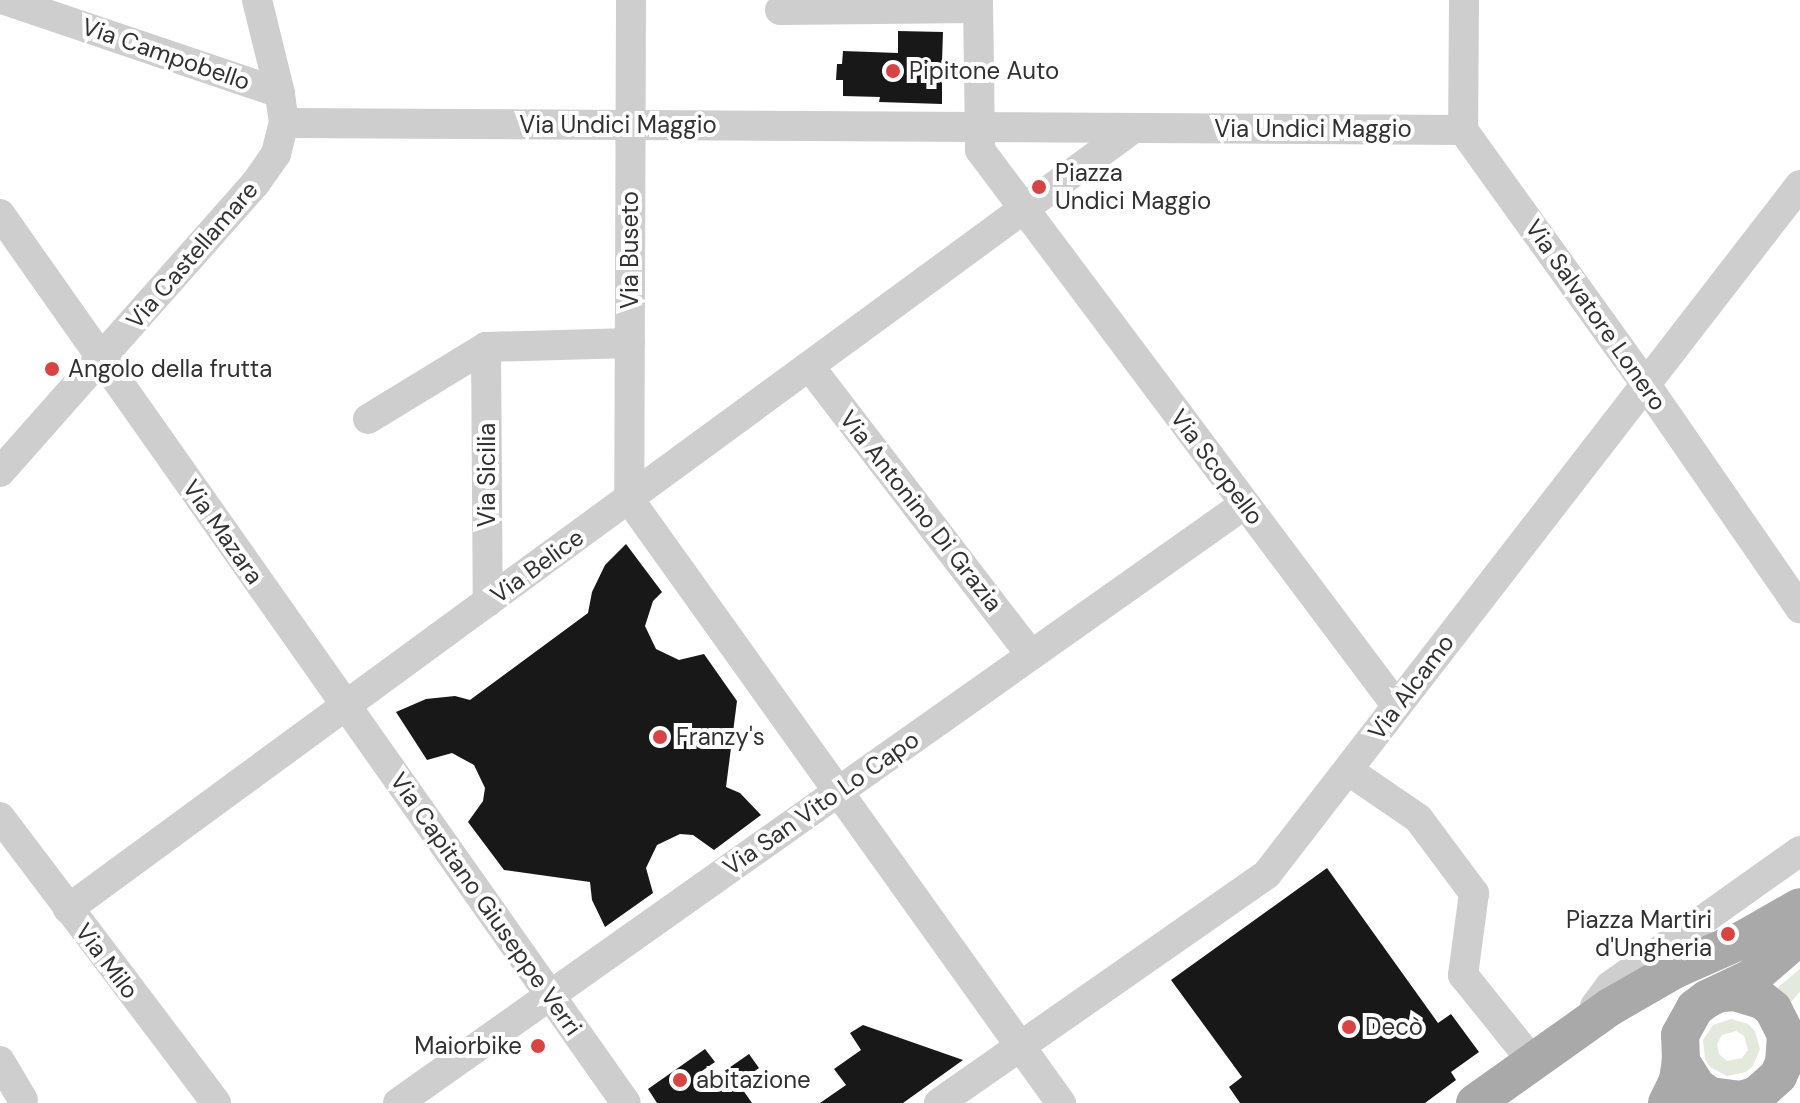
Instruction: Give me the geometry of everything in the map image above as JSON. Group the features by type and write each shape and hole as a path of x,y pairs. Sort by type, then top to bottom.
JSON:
{"main road":[{"path":"1478,1101 1617,1003 1676,969 1744,939 1800,907"},
{"path":"1667,1103 1678,1080 1685,1021 1714,996 1751,978 1800,936"},
{"path":"1735,992 1762,1000 1793,1027 1784,1063 1769,1087 1746,1100 1697,1087 1659,1023 1646,1013 1617,1003 1735,992"}],"street":[{"name":"Via Campobello","path":"5,0 280,93"},
{"name":"Via Castellamare","path":"0,472 255,184 276,154 284,123 280,93 257,0"},
{"name":"Via Buseto","path":"629,499 631,0"},
{"path":"1463,130 1464,0"},
{"path":"780,10 978,4"},
{"name":"Via Scopello","path":"978,4 970,122 980,150 1023,221 1245,504 1396,705"},
{"name":"Via Undici Maggio","path":"284,123 631,125 970,122 1148,128 1463,130"},
{"name":"Via Belice","path":"68,909 810,367 1023,221 1148,128"},
{"name":"Via Salvatore Lonero","path":"1463,130 1644,382 1800,608"},
{"name":"Via Alcamo","path":"939,1103 1267,874 1349,771 1396,705 1644,382 1800,185"},
{"name":"Via Mazara","path":"0,214 346,706"},
{"path":"368,419 486,347 630,343"},
{"name":"Via Sicilia","path":"486,347 488,602"},
{"name":"Via Antonino Di Grazia","path":"810,367 1031,655"},
{"path":"629,499 1061,1103"},
{"name":"Via San Vito Lo Capo","path":"398,1103 1245,504"},
{"name":"Via Capitano Giuseppe Verri","path":"346,706 626,1103"},
{"path":"1349,771 1418,818 1474,893 1463,975 1533,1062"},
{"name":"Via Milo","path":"0,817 216,1103"},
{"path":"1574,1032 1610,986 1800,851"},
{"path":"0,1061 23,1100"}],"shaded area":[{"path":"1800,969 1800,992 1791,1002 1777,988"},
{"path":"1731,1019 1748,1024 1755,1031 1760,1049 1753,1066 1746,1072 1727,1076 1710,1067 1705,1059 1703,1040 1713,1025","holes":["1736,1031 1744,1036 1748,1050 1742,1058 1727,1061 1719,1054 1717,1044 1722,1035"]}],"building":[{"name":"Pipitone Auto","path":"898,31 943,32 942,62 949,62 949,78 942,78 942,104 879,102 880,97 843,96 843,80 836,80 837,64 842,64 843,51 898,53"},
{"path":"626,544 662,592 653,601 645,626 656,649 679,660 704,654 737,701 726,787 740,793 761,815 714,850 693,835 680,834 657,845 646,868 653,893 605,927 592,900 590,882 504,870 468,822 483,801 485,788 474,765 452,753 427,760 396,712 426,699 455,696 470,700 588,613 592,592 605,565"},
{"path":"1327,868 1438,1023 1451,1014 1479,1052 1451,1072 1456,1080 1425,1103 1240,1103 1229,1087 1242,1077 1171,980"},
{"path":"863,1025 963,1060 903,1103 820,1103 846,1085 834,1069 861,1050 850,1033"},
{"path":"705,1049 715,1062 696,1075 703,1086 749,1054 759,1068 738,1083 752,1103 657,1103 648,1089"}],"place":[{"name":"Pipitone Auto","path":"893,71"},
{"name":"Piazza Undici Maggio","path":"1039,187"},
{"name":"Angolo della frutta","path":"52,369"},
{"name":"Franzy's","path":"660,737"},
{"name":"Piazza Martiri d'Ungheria","path":"1728,934"},
{"name":"Decò","path":"1349,1027"},
{"name":"Maiorbike","path":"538,1046"},
{"name":"abitazione","path":"680,1080"}]}
